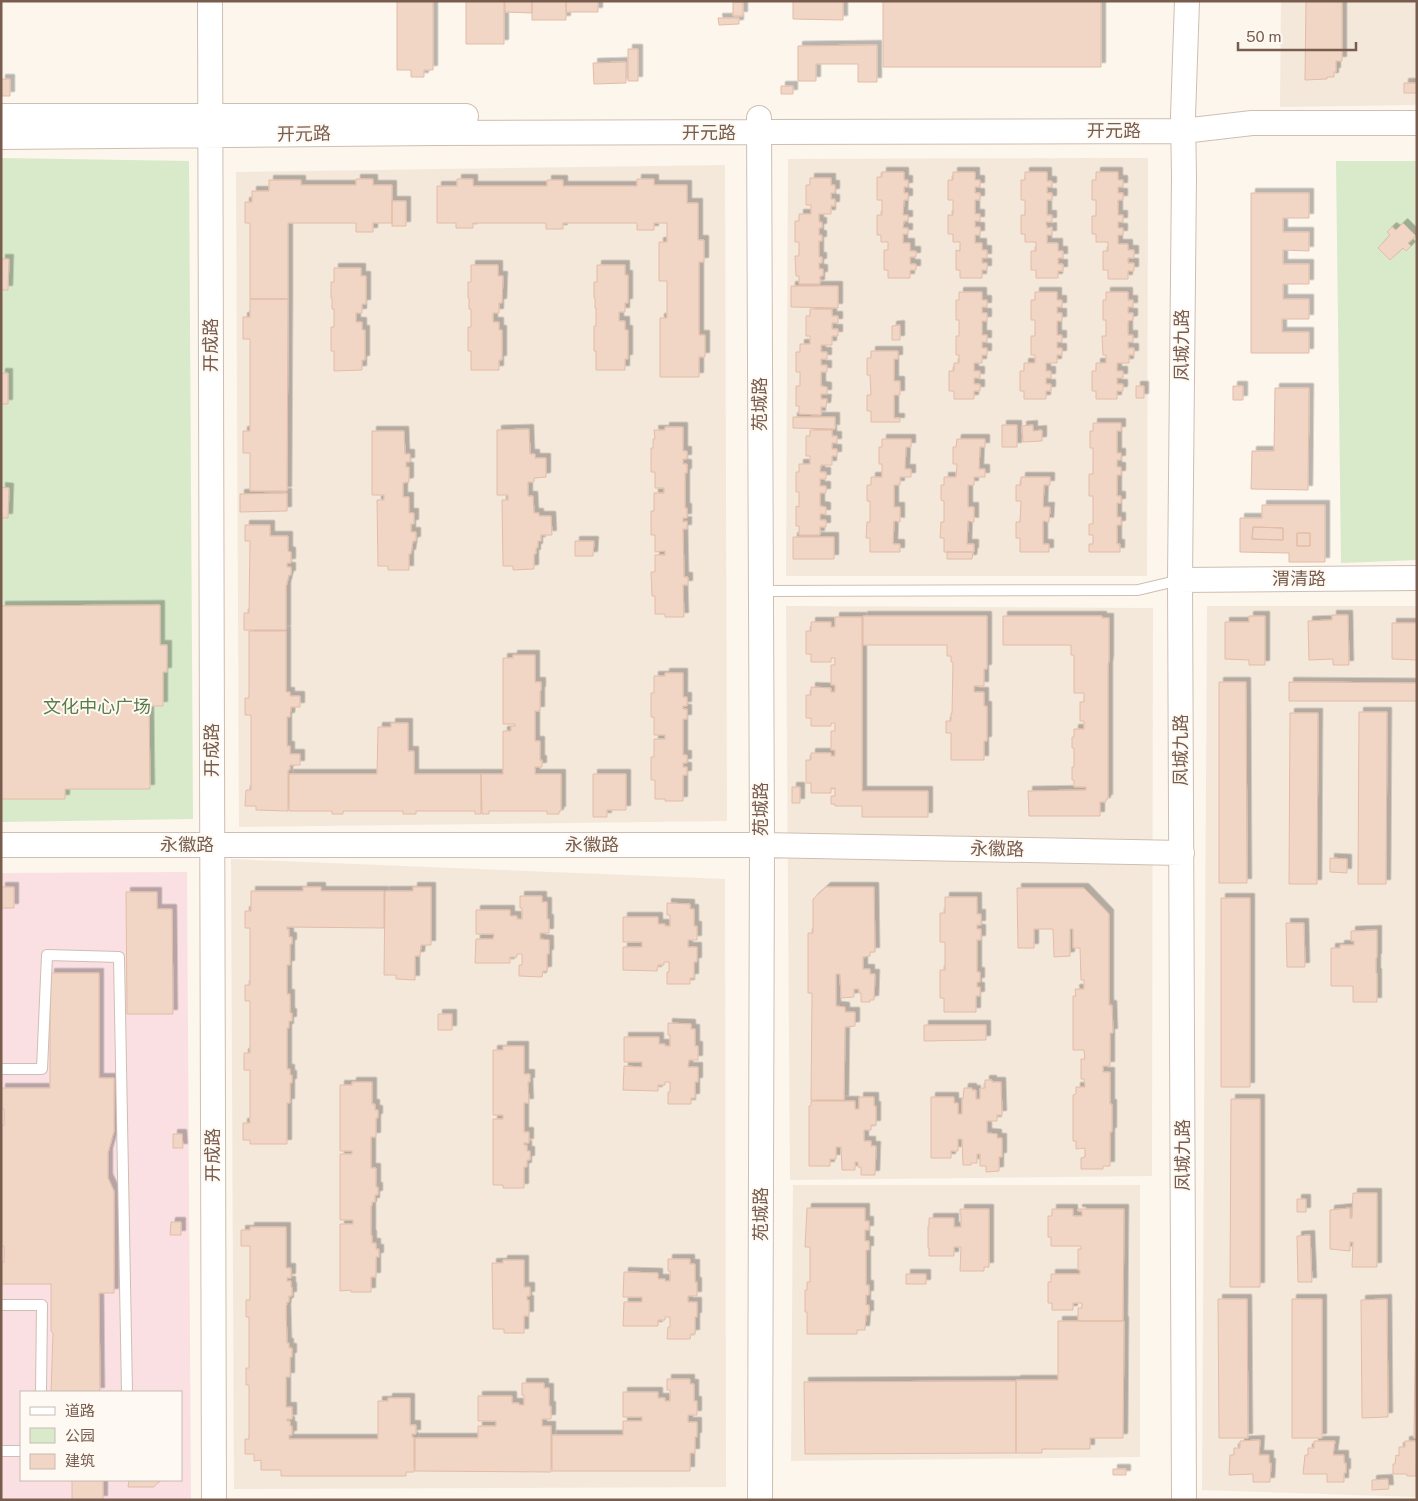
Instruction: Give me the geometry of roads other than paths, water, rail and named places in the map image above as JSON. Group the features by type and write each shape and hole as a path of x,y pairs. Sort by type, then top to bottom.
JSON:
{"street":[{"name":"开成路","path":"210,1 214,1500"},
{"name":"凤城九路","path":"1184,1500 1180,580 1183,124 1187,1"},
{"name":"开元路","path":"1,116 425,133 759,125 1417,123"},
{"name":"开元路","path":"1,137 210,125"},
{"name":"苑城路","path":"759,125 762,845 760,1500"},
{"name":"渭清路","path":"1180,580 1417,578"},
{"name":"永徽路","path":"1,845 762,845 1182,853"}],"lane":[{"path":"761,591 1138,590 1180,580"},
{"path":"1,1069 42,1069 47,955 119,957 126,1391"},
{"path":"1,1305 42,1305 41,1391"},
{"path":"1,1451 20,1451"}],"park label":[{"name":"文化中心广场","path":"97,707"}]}
